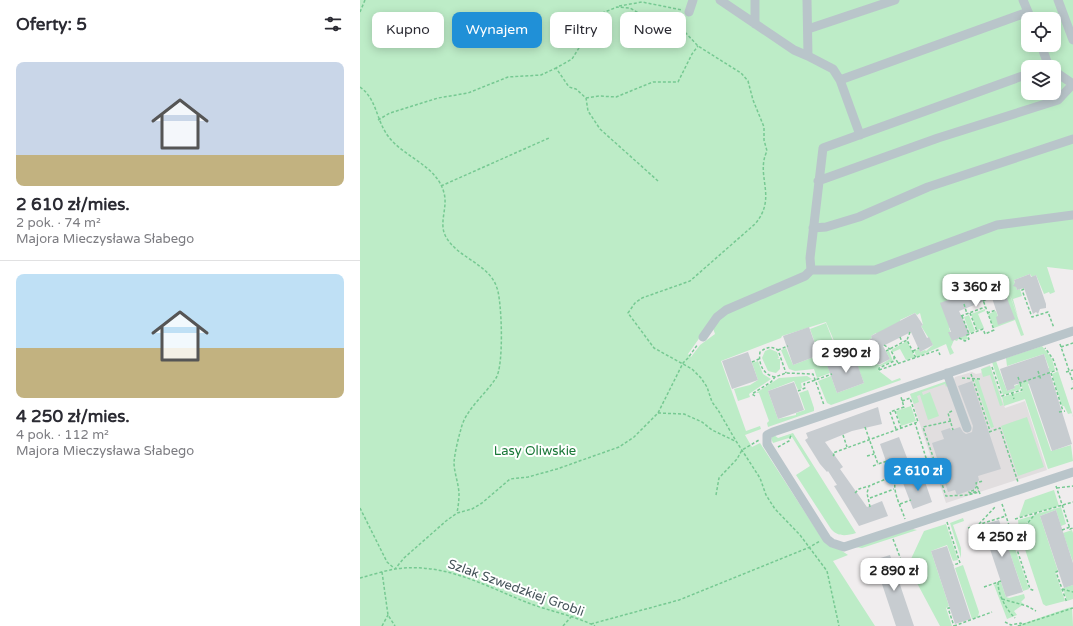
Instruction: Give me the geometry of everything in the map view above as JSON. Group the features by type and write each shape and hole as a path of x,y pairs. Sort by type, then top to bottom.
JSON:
{"street":[{"path":"689,12 693,0"},
{"path":"720,0 794,50 833,69 840,80 860,135"},
{"path":"754,0 755,24"},
{"path":"808,0 808,56"},
{"path":"808,29 895,0"},
{"path":"1024,0 1028,12"},
{"path":"1058,0 1073,40"},
{"path":"840,80 1021,18"},
{"path":"818,181 938,138 1058,100 1073,84 1061,76"},
{"path":"811,270 810,258 823,148 1021,77"},
{"path":"813,228 826,227 859,217 928,187 1073,139"},
{"path":"703,337 716,317 726,310 805,276 811,270 875,270 997,225 1073,216"},
{"path":"1073,330 773,432 767,435 766,440 766,444 826,537 832,544 838,546 851,545 1073,472"},
{"path":"947,373 966,428"}],"path":[{"path":"360,12 365,0"},
{"path":"378,120 390,113 438,98 468,93 508,76 540,75 556,68 572,59 600,14 617,7 642,2 689,12"},
{"path":"617,7 630,8 645,17 683,30 698,46 733,68 748,81 752,100 764,127 764,140 768,151 763,161 767,193 762,216 755,224 690,281 642,298 635,303 628,313 654,348 683,363 692,369 700,378 706,387 712,402 760,478 766,495 775,509 810,548 827,571 839,626"},
{"path":"586,98 599,96 616,97 653,82 678,82 692,54 698,46"},
{"path":"556,68 569,87 576,89 586,98 588,111 600,129 658,181"},
{"path":"360,87 370,97 375,107 378,120 388,137 420,162 438,180 444,193 443,229 445,236 462,253 481,266 497,286 502,305 498,376 477,404 464,417 460,430 454,463 459,495 457,513"},
{"path":"441,186 549,138"},
{"path":"1024,289 1022,290 1032,317 1048,312 1054,328"},
{"path":"969,334 983,329 985,334 994,330 983,300 990,297"},
{"path":"964,304 977,331"},
{"path":"959,338 965,341 969,339 969,334 962,316 985,307"},
{"path":"987,313 996,310"},
{"path":"886,351 907,340 910,332"},
{"path":"360,508 387,562 395,569 404,558 457,513 472,509 482,503 510,479 528,477 557,469 619,447 634,437 658,413 683,363 703,337"},
{"path":"900,337 902,342"},
{"path":"907,340 916,358"},
{"path":"1062,340 1061,347 1073,382"},
{"path":"1061,347 1073,343"},
{"path":"1020,383 1057,370 1053,359 1042,344"},
{"path":"884,345 890,349 898,363"},
{"path":"778,350 788,346"},
{"path":"786,373 778,350 772,347 765,348 760,352 759,359 768,376 775,377 786,373 813,374 823,402"},
{"path":"913,351 919,348"},
{"path":"894,356 894,361 879,368 879,370 938,350 940,355"},
{"path":"752,362 759,359"},
{"path":"991,363 1002,396 1022,390 1018,377"},
{"path":"970,370 990,432 1000,428 1018,482"},
{"path":"1066,372 1073,370"},
{"path":"1038,371 1041,380"},
{"path":"1050,372 1064,411 1059,412"},
{"path":"798,391 805,388 804,384 832,374"},
{"path":"755,396 752,394 771,382 775,377"},
{"path":"960,378 980,379"},
{"path":"1012,393 1014,398"},
{"path":"896,429 890,412 904,407 901,398"},
{"path":"833,456 833,453 847,447 918,422 910,398 902,401"},
{"path":"895,411 901,428"},
{"path":"658,413 684,414 702,422 712,430 736,441"},
{"path":"948,414 954,430"},
{"path":"951,421 923,427 946,496 968,495 979,491"},
{"path":"905,519 894,489 894,481 897,476 926,464 927,460 915,422"},
{"path":"865,427 878,464"},
{"path":"777,448 789,441 793,432"},
{"path":"843,435 847,447"},
{"path":"716,495 719,478 738,459 742,450 758,440 766,440"},
{"path":"867,456 874,454"},
{"path":"873,466 887,461"},
{"path":"855,493 859,489 886,479 894,481"},
{"path":"979,491 969,492 976,487 976,483 983,481"},
{"path":"869,486 870,507"},
{"path":"1070,527 1056,487 1073,486"},
{"path":"976,487 980,494"},
{"path":"869,498 894,489"},
{"path":"900,504 911,500"},
{"path":"1014,519 1073,502"},
{"path":"1002,504 1030,589 1036,591"},
{"path":"977,526 995,506"},
{"path":"1005,538 1026,525 1036,513"},
{"path":"968,528 1006,516"},
{"path":"947,522 960,562 953,565"},
{"path":"1062,530 1070,527 1070,529 1073,528"},
{"path":"591,624 679,600 810,548 826,537"},
{"path":"894,539 905,570"},
{"name":"Szlak Szwedzkiej Grobli","path":"360,578 395,569 433,569 456,573 487,584 526,603 595,626"},
{"path":"896,573 905,570 909,571"},
{"path":"1058,571 1056,572 1066,603"},
{"path":"382,572 388,615 395,626"},
{"path":"984,587 1001,581"},
{"path":"998,582 1002,599 1008,610 1015,618"},
{"path":"1062,589 1073,592"},
{"path":"1002,599 1027,606 1036,611"},
{"path":"950,608 948,608 954,626 992,612"},
{"path":"1018,626 1025,625 1073,608"},
{"path":"382,626 388,615"},
{"path":"563,626 571,617"},
{"path":"1005,622 1011,625 1021,623 1022,625"}],"shaded area":[{"path":"990,365 1005,408 1025,401 1047,470 946,503 910,394 953,381 955,377 972,372 976,374 981,373 983,368"}],"green space":[{"name":"Lasy Oliwskie","path":"360,0 1073,0 1073,270 1047,267 1055,292 1050,294 1049,292 1044,294 1036,275 1032,277 1030,274 1014,280 1017,290 1020,289 1022,296 1013,299 1018,317 1002,273 1024,335 1021,336 1015,320 994,328 988,314 996,311 1000,322 1000,280 948,300 951,327 949,328 952,337 965,332 968,339 964,340 959,338 957,341 954,340 951,347 954,353 950,355 946,344 917,357 914,351 919,349 920,352 926,351 933,345 921,326 923,325 920,313 917,315 915,313 900,320 901,323 878,335 876,333 871,336 872,338 867,341 876,357 874,358 877,364 880,365 890,359 886,352 889,351 893,361 878,367 879,371 892,381 900,378 901,380 831,405 827,403 818,381 831,376 837,393 864,383 849,344 837,348 826,322 782,336 781,338 721,361 746,431 760,426 761,429 745,435 752,447 760,443 821,537 848,555 833,561 875,626 360,626","holes":["708,326 713,328 715,334 700,345 691,357 688,354"]},
{"path":"985,309 985,311 978,314 984,328 977,330 971,314"},
{"path":"969,315 975,331 970,333 964,317"},
{"path":"826,323 836,349 848,345 851,351 843,354 845,358 827,364 830,373 817,378 814,369 795,371 789,369 781,350 786,348 793,365 819,355 810,329"},
{"path":"907,341 915,357 906,360 900,349 893,352 891,350"},
{"path":"1042,346 1052,359 1055,370 1041,375 1039,371 1049,368 1044,354 1007,366 1006,358"},
{"path":"770,349 777,352 779,358 777,359 780,359 780,369 776,373 768,371 762,358 765,351"},
{"path":"758,361 763,374 771,379 749,394 750,397 738,401 734,389 750,385 758,380 752,363"},
{"path":"996,361 1007,391 1015,388 1014,386 1019,384 1021,389 1003,395 992,362"},
{"path":"990,366 1003,405 1000,406 990,375 983,377 981,369"},
{"path":"1058,371 1072,413 1068,414 1064,406 1062,406 1052,374"},
{"path":"807,376 812,379 801,383 802,388 798,390 794,381 768,391 778,419 796,415 796,413 805,410 799,393 808,390 814,411 768,427 767,423 769,421 759,393 756,393 779,378"},
{"path":"1038,378 1038,380 1028,384 1051,451 1071,445 1073,461 1048,469 1025,399 1004,406 1002,397 1023,391 1021,383"},
{"path":"974,379 978,379 994,427 991,428"},
{"path":"947,381 949,384 946,387 945,384 922,392 923,395 930,392 939,416 928,420 920,395 917,396 919,402 914,404 910,394"},
{"path":"911,406 916,421 901,426 896,411"},
{"path":"1027,417 1044,467 1018,476 1001,426"},
{"path":"793,433 856,533 839,535 831,529 796,475 810,466 792,437 773,443 771,438 774,435 778,438"},
{"path":"1054,490 1059,506 1019,517 1025,500"},
{"path":"1061,507 1066,524 1061,526 1056,510 1040,516 1058,571 1055,572 1065,601 1046,606 1043,604 1019,531 1036,514"},
{"path":"1035,515 1019,530 1018,520"},
{"path":"963,518 964,521 953,525 961,548 961,558 950,523"},
{"path":"946,524 958,560 953,561 947,545 931,551 949,606 946,608 952,626 940,626 910,570 911,559 924,531"},
{"path":"912,529 917,530 862,548 855,547"},
{"path":"1072,530 1073,533 1073,562 1063,533"},
{"path":"1012,540 1029,589 1023,591 1006,542"},
{"path":"963,565 979,612 978,617 972,619 955,568"},
{"path":"1001,582 1006,597 1009,598 1024,594 1025,598 1021,602 1024,604 1014,611 1017,615 1007,619 994,585"},
{"path":"1073,585 1073,599 1067,601 1063,588"},
{"path":"1072,607 1073,626 1016,626 1068,608"}],"building":[{"path":"1030,274 1031,277 1036,275 1046,304 1046,308 1040,309 1038,314 1036,312 1033,314 1024,288 1017,290 1016,287 1013,286 1015,283 1014,280"},
{"path":"1000,280 1015,319 998,325 996,317 998,316 992,298 959,311 970,334 952,341 948,332 951,332 940,303"},
{"path":"915,313 923,325 921,326 927,338 929,337 933,345 920,352 911,332 883,346 890,359 877,364 874,358 876,357 868,341 872,338 871,336"},
{"path":"809,327 819,355 793,365 783,336"},
{"path":"748,352 758,380 732,389 722,361"},
{"path":"1044,354 1072,444 1052,451 1028,381 1014,385 1015,388 1007,391 1000,369"},
{"path":"854,355 864,383 837,393 827,365"},
{"path":"972,381 1001,469 978,476 979,480 974,489 957,495 955,490 948,492 932,443 944,439 941,431 950,428 951,430 960,427 966,434 972,432 973,426 958,386"},
{"path":"794,382 804,410 778,419 768,391"},
{"path":"878,407 882,424 852,431 825,442 843,467 840,469 867,507 882,501 888,516 859,526 834,486 837,485 828,471 827,472 820,464 805,440 808,438 806,433"},
{"path":"899,437 909,463 889,470 880,444"},
{"path":"923,476 932,502 913,509 903,483"},
{"path":"1056,510 1073,563 1073,585 1064,588 1040,516"},
{"path":"999,520 1023,592 1006,597 982,525"},
{"path":"947,546 971,619 955,624 931,551"},
{"path":"890,555 914,626 896,626 874,560"}]}
